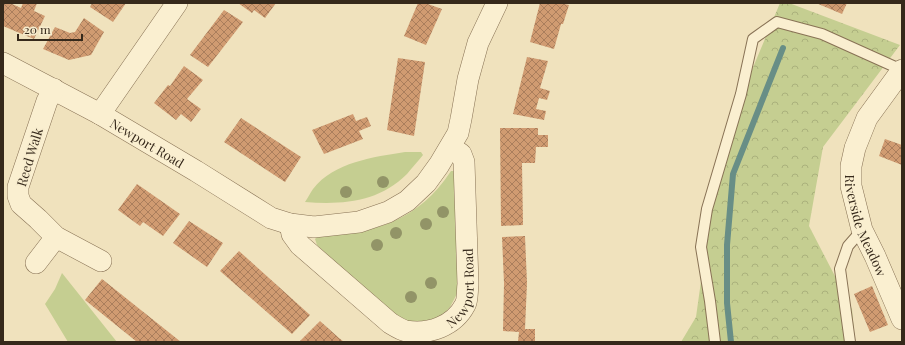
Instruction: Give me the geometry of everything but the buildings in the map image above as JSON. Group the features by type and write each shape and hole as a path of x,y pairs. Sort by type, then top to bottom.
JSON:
{"street":[{"path":"100,114 177,3"},
{"name":"Newport Road","path":"3,63 100,114 196,171 270,218 290,224 314,227 359,222 388,212 407,201 426,183 451,147 458,133 462,119 468,78 478,43 496,3"},
{"name":"Riverside Meadow","path":"902,70 867,118 851,166 851,186 862,230 902,319"},
{"name":"Reed Walk","path":"54,89 46,102 18,187 18,196 21,204 38,218 56,237 101,261"},
{"name":"Newport Road","path":"290,224 292,234 300,245 390,324 405,331 414,332 429,331 446,326 458,315 465,304 468,284 464,162 461,154 451,147"},
{"path":"36,263 56,237"}],"lane":[{"path":"715,342 710,301 700,247 707,209 741,94 753,40 778,22 822,34 902,70"},
{"path":"850,342 840,269 848,246 862,230"}],"green space":[{"path":"780,3 789,3 900,45 823,147 809,226 852,309 855,342 681,342 696,317 709,224 733,115"},
{"path":"405,152 421,152 423,155 407,174 385,191 360,200 347,202 305,202 313,189 322,180 343,167 355,162"},
{"path":"451,171 456,171 458,292 450,307 441,317 433,321 408,323 392,315 317,245 315,239 319,235 339,234 377,227 410,213 425,202"},
{"path":"62,273 117,342 68,342 45,304 55,289"}],"waterway":[{"path":"731,342 727,303 727,245 733,174 783,48"}]}
